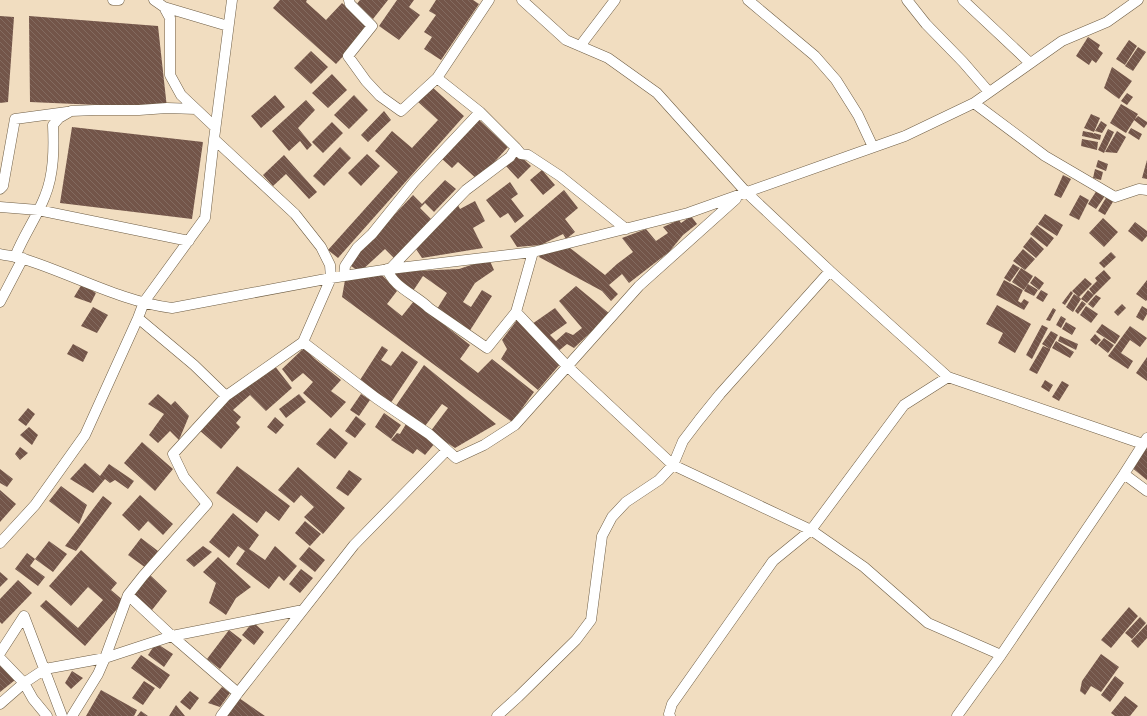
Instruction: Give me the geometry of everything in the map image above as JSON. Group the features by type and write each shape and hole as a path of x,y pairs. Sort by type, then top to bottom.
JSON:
{"street":[{"path":"113,0 119,0"},
{"path":"154,0 164,7 228,26"},
{"path":"0,543 35,505 85,435 144,302 205,218 215,126 232,0"},
{"path":"349,0 350,4 372,26 348,56 366,81 380,96 401,111 436,78 489,0"},
{"path":"522,0 566,40 608,58 657,93 746,192 830,271 948,377 1145,441 1001,655 957,716"},
{"path":"580,46 615,0"},
{"path":"748,0 815,56 836,80 858,115 873,147"},
{"path":"907,0 926,24 963,62 989,92"},
{"path":"963,0 1030,63"},
{"path":"0,254 19,258 112,292 144,302 172,308 331,278 389,269 533,252 688,214 905,136 974,103 1062,40 1107,22 1138,0"},
{"path":"164,7 170,18 170,74 181,95 215,126"},
{"path":"436,78 480,112 521,154 528,155 560,176 626,229"},
{"path":"974,103 1045,156 1115,197 1139,189 1147,190"},
{"path":"0,189 3,186 15,119 71,111 167,108 196,109"},
{"path":"0,302 19,258 20,244 46,195 51,176 54,145 53,125 59,118 71,111"},
{"path":"344,276 345,266 357,248 372,234 414,182 480,112"},
{"path":"72,716 98,674 128,595 207,504 184,477 173,454 226,396 303,342 331,278 330,264 321,247 295,214 214,139"},
{"path":"516,148 510,157 466,190 389,269 389,275 394,281 430,308 487,348 516,312 533,252"},
{"path":"303,342 376,398 429,434 456,458 484,445 515,425 639,286 730,203 746,192"},
{"path":"0,207 38,210 189,241"},
{"path":"497,716 576,640 591,620 602,536 612,517 626,502 644,488 659,480 673,465 683,441 703,414 830,271"},
{"path":"516,312 567,366 673,465 811,530 864,567 928,623 1001,655"},
{"path":"138,318 190,361 226,396"},
{"path":"670,716 669,714 672,704 773,561 811,530 904,405 948,377"},
{"path":"221,716 354,545 447,450"},
{"path":"1124,474 1147,491"},
{"path":"128,595 172,636 238,693"},
{"path":"0,704 45,669 105,658 172,636 303,610"},
{"path":"0,653 24,616 62,716"},
{"path":"0,658 24,684 33,699 47,716"}],"building":[{"path":"280,0 307,0 306,2 326,20 342,3 370,27 336,64 273,8"},
{"path":"360,0 388,0 373,19 356,5"},
{"path":"397,0 414,0 409,7 420,15 399,40 379,26"},
{"path":"436,0 473,0 479,4 441,60 424,49 432,37 424,32 436,15 429,11"},
{"path":"0,16 14,17 8,102 0,103"},
{"path":"29,16 158,26 167,108 30,102"},
{"path":"1088,37 1100,45 1098,49 1103,53 1096,63 1092,60 1089,65 1076,56"},
{"path":"1129,40 1137,46 1125,65 1116,59"},
{"path":"1138,47 1146,52 1133,71 1125,66"},
{"path":"311,51 328,67 311,84 294,68"},
{"path":"1112,67 1132,81 1119,99 1104,88"},
{"path":"332,74 347,90 328,108 312,93"},
{"path":"431,86 464,116 338,258 328,250 398,172 375,151 392,131 412,148 438,120 417,101"},
{"path":"1127,93 1133,97 1127,105 1121,101"},
{"path":"275,95 285,107 261,128 251,116"},
{"path":"354,95 368,110 349,129 334,115"},
{"path":"306,100 315,110 298,128 312,145 307,150 300,141 289,151 272,131"},
{"path":"1121,104 1138,114 1126,133 1110,123"},
{"path":"384,111 391,120 368,142 361,135"},
{"path":"1091,114 1100,118 1094,132 1084,128"},
{"path":"1138,116 1147,122 1144,128 1134,120"},
{"path":"478,119 508,147 478,180 458,162 452,168 441,158"},
{"path":"1101,121 1107,125 1102,133 1095,131"},
{"path":"332,122 343,133 323,153 312,142"},
{"path":"72,127 203,142 192,219 60,203"},
{"path":"1131,128 1142,134 1139,140 1128,133"},
{"path":"1108,129 1114,132 1104,153 1098,150"},
{"path":"1083,131 1101,135 1100,140 1082,136"},
{"path":"1117,131 1126,137 1117,153 1105,152"},
{"path":"1082,139 1098,142 1097,150 1081,146"},
{"path":"340,147 351,158 324,186 313,176"},
{"path":"367,154 380,166 361,186 348,173"},
{"path":"518,154 531,166 518,179 506,166"},
{"path":"284,155 317,192 309,199 286,174 273,186 263,175"},
{"path":"1098,160 1108,164 1106,171 1096,167"},
{"path":"1147,160 1147,179 1142,178"},
{"path":"1095,169 1103,172 1101,180 1093,178"},
{"path":"542,170 555,185 543,195 530,180"},
{"path":"1063,175 1071,179 1061,198 1054,195"},
{"path":"445,180 456,189 434,212 425,203 420,208 432,220 395,259 385,249 360,272 348,264 413,195 422,204"},
{"path":"510,182 518,194 511,199 524,216 515,223 508,213 500,218 486,200"},
{"path":"564,190 578,208 565,219 575,232 566,239 563,234 541,245 517,247 510,236"},
{"path":"1097,190 1105,196 1096,209 1088,204"},
{"path":"1080,195 1089,200 1079,220 1069,215"},
{"path":"1107,196 1114,200 1105,215 1098,211"},
{"path":"475,201 485,221 473,228 483,248 422,258 416,249 458,205 460,209"},
{"path":"1045,214 1063,225 1057,236 1038,224"},
{"path":"691,216 697,224 683,235 669,252 629,283 622,274 609,285 618,294 611,301 602,291 539,257 542,252 570,248 605,275 633,252 622,238 646,229 656,241 668,233 663,227 679,220 681,223"},
{"path":"1103,218 1118,232 1104,247 1089,233"},
{"path":"1135,222 1147,231 1147,236 1142,242 1128,231"},
{"path":"1037,225 1054,238 1047,247 1030,234"},
{"path":"1031,237 1044,249 1036,258 1023,247"},
{"path":"1023,249 1035,259 1025,270 1013,261"},
{"path":"1111,252 1116,257 1104,268 1099,263"},
{"path":"489,259 494,270 475,283 463,302 471,307 482,290 492,296 469,332 437,309 447,293 423,276 413,291 391,272 459,269"},
{"path":"1013,264 1020,268 1010,282 1004,278"},
{"path":"1021,268 1033,276 1024,290 1012,282"},
{"path":"1104,270 1111,278 1094,295 1089,289 1097,281 1095,278"},
{"path":"380,273 397,291 387,304 402,316 414,301 470,345 460,359 478,373 492,359 534,392 512,422 342,297 345,280"},
{"path":"1035,276 1044,283 1039,290 1030,283"},
{"path":"1085,278 1092,284 1079,297 1072,291"},
{"path":"1004,280 1023,290 1018,301 1021,303 1024,299 1029,302 1024,310 996,295"},
{"path":"1147,280 1147,300 1146,301 1136,294"},
{"path":"82,284 96,293 91,303 74,297"},
{"path":"1028,284 1038,290 1034,296 1024,291"},
{"path":"576,286 610,314 574,348 567,344 556,353 532,324 555,308 567,323 550,335 556,341 566,332 573,335 582,328 559,301"},
{"path":"1041,290 1048,294 1043,302 1036,298"},
{"path":"1088,290 1094,295 1087,303 1081,299"},
{"path":"1071,291 1073,293 1065,305 1062,303"},
{"path":"1074,294 1081,299 1073,312 1066,307"},
{"path":"1096,295 1101,298 1093,308 1088,304"},
{"path":"1082,301 1086,304 1078,314 1075,311"},
{"path":"1122,304 1126,308 1118,316 1114,312"},
{"path":"997,305 1031,324 1015,353 998,343 1003,333 986,324"},
{"path":"1086,306 1098,314 1091,323 1080,315"},
{"path":"1142,306 1147,309 1147,314 1143,321 1136,317"},
{"path":"93,307 108,315 97,333 81,326"},
{"path":"1053,308 1056,310 1050,321 1046,320"},
{"path":"1061,316 1066,319 1061,328 1056,325"},
{"path":"517,320 561,363 538,390 501,359 507,349 502,340"},
{"path":"1066,322 1076,328 1072,335 1062,329"},
{"path":"1102,324 1120,336 1115,344 1096,332"},
{"path":"1042,325 1048,328 1032,359 1026,355"},
{"path":"1130,326 1147,338 1140,347 1130,340 1121,353 1133,361 1128,369 1108,356"},
{"path":"1051,331 1058,335 1050,349 1042,344"},
{"path":"1095,334 1101,340 1096,345 1090,340"},
{"path":"1060,336 1078,344 1076,350 1058,341"},
{"path":"1104,338 1114,345 1108,353 1098,345"},
{"path":"1056,341 1074,352 1070,358 1052,348"},
{"path":"73,344 88,352 83,362 67,354"},
{"path":"382,346 388,350 381,360 391,366 402,351 418,362 390,404 358,383"},
{"path":"1043,346 1050,350 1037,374 1029,370"},
{"path":"304,348 341,380 331,391 346,402 331,418 303,393 313,382 303,373 292,382 282,369"},
{"path":"1147,357 1147,381 1136,373"},
{"path":"274,365 292,388 266,411 250,395 233,410 241,417 236,423 240,427 221,449 199,430 228,397"},
{"path":"424,365 496,424 455,448 430,432 448,408 442,404 425,426 395,407"},
{"path":"1045,380 1053,385 1049,392 1041,387"},
{"path":"1062,381 1069,385 1059,401 1052,397"},
{"path":"158,394 171,405 175,401 189,416 179,440 170,431 158,443 149,435 164,414 148,404"},
{"path":"299,394 306,402 286,418 279,409"},
{"path":"361,394 370,400 359,416 350,410"},
{"path":"28,408 35,414 26,426 18,420"},
{"path":"384,413 401,425 391,439 375,427"},
{"path":"356,416 366,424 355,438 345,431"},
{"path":"275,417 284,425 276,434 267,427"},
{"path":"406,424 435,443 425,455 417,449 413,454 391,440 397,433 400,434"},
{"path":"29,427 38,435 32,445 20,435"},
{"path":"330,428 348,443 335,459 316,444"},
{"path":"142,442 173,469 155,491 124,463"},
{"path":"20,447 28,453 20,460 15,454"},
{"path":"1147,448 1147,480 1131,467"},
{"path":"85,463 100,476 109,464 134,481 128,489 115,480 110,483 105,479 93,493 70,479"},
{"path":"237,466 290,506 279,521 266,511 257,523 216,493"},
{"path":"298,467 345,508 323,534 304,517 314,507 301,495 294,503 278,490"},
{"path":"0,469 13,479 7,487 0,483"},
{"path":"349,470 362,479 348,496 336,488"},
{"path":"61,486 87,505 79,524 49,501"},
{"path":"0,490 16,504 0,522"},
{"path":"140,495 173,524 163,535 148,521 139,531 122,515"},
{"path":"103,496 112,503 76,551 65,546"},
{"path":"233,513 259,535 249,549 265,560 275,546 297,566 284,581 279,576 269,589 236,564 245,551 238,546 229,558 209,542"},
{"path":"305,521 321,534 310,546 295,533"},
{"path":"141,538 158,551 146,568 128,555"},
{"path":"49,541 67,554 53,572 35,559"},
{"path":"203,546 212,552 194,567 186,560"},
{"path":"309,547 325,560 315,572 299,559"},
{"path":"81,550 117,583 111,590 124,601 85,646 40,606 46,600 78,628 103,600 88,587 71,606 49,586"},
{"path":"27,553 35,559 30,566 45,577 38,586 15,569"},
{"path":"218,557 251,587 236,598 226,615 209,603 216,583 203,572"},
{"path":"301,569 313,578 300,593 289,584"},
{"path":"0,572 8,579 0,587"},
{"path":"150,575 167,591 152,610 132,594"},
{"path":"18,580 32,593 2,624 0,622 0,599"},
{"path":"1129,607 1138,616 1111,648 1101,640"},
{"path":"1140,617 1146,623 1132,639 1125,633"},
{"path":"253,622 264,632 254,645 242,635"},
{"path":"1147,624 1147,638 1138,648 1131,641"},
{"path":"229,630 242,640 220,669 207,659"},
{"path":"156,643 173,654 164,667 148,655"},
{"path":"1101,654 1119,667 1101,692 1091,686 1085,695 1080,691 1082,681"},
{"path":"141,655 170,675 160,689 131,668"},
{"path":"2,664 15,680 0,692 0,666"},
{"path":"72,671 83,678 71,689 65,683"},
{"path":"1115,676 1124,683 1110,702 1101,695"},
{"path":"144,681 155,688 143,705 132,698"},
{"path":"222,687 230,693 220,707 208,703"},
{"path":"101,690 137,710 134,716 86,716"},
{"path":"190,691 199,698 190,710 180,702"},
{"path":"1125,696 1138,706 1130,716 1115,716 1111,713"},
{"path":"239,698 265,716 226,716"},
{"path":"176,705 185,716 169,716"},
{"path":"141,711 148,716 137,716"}]}
